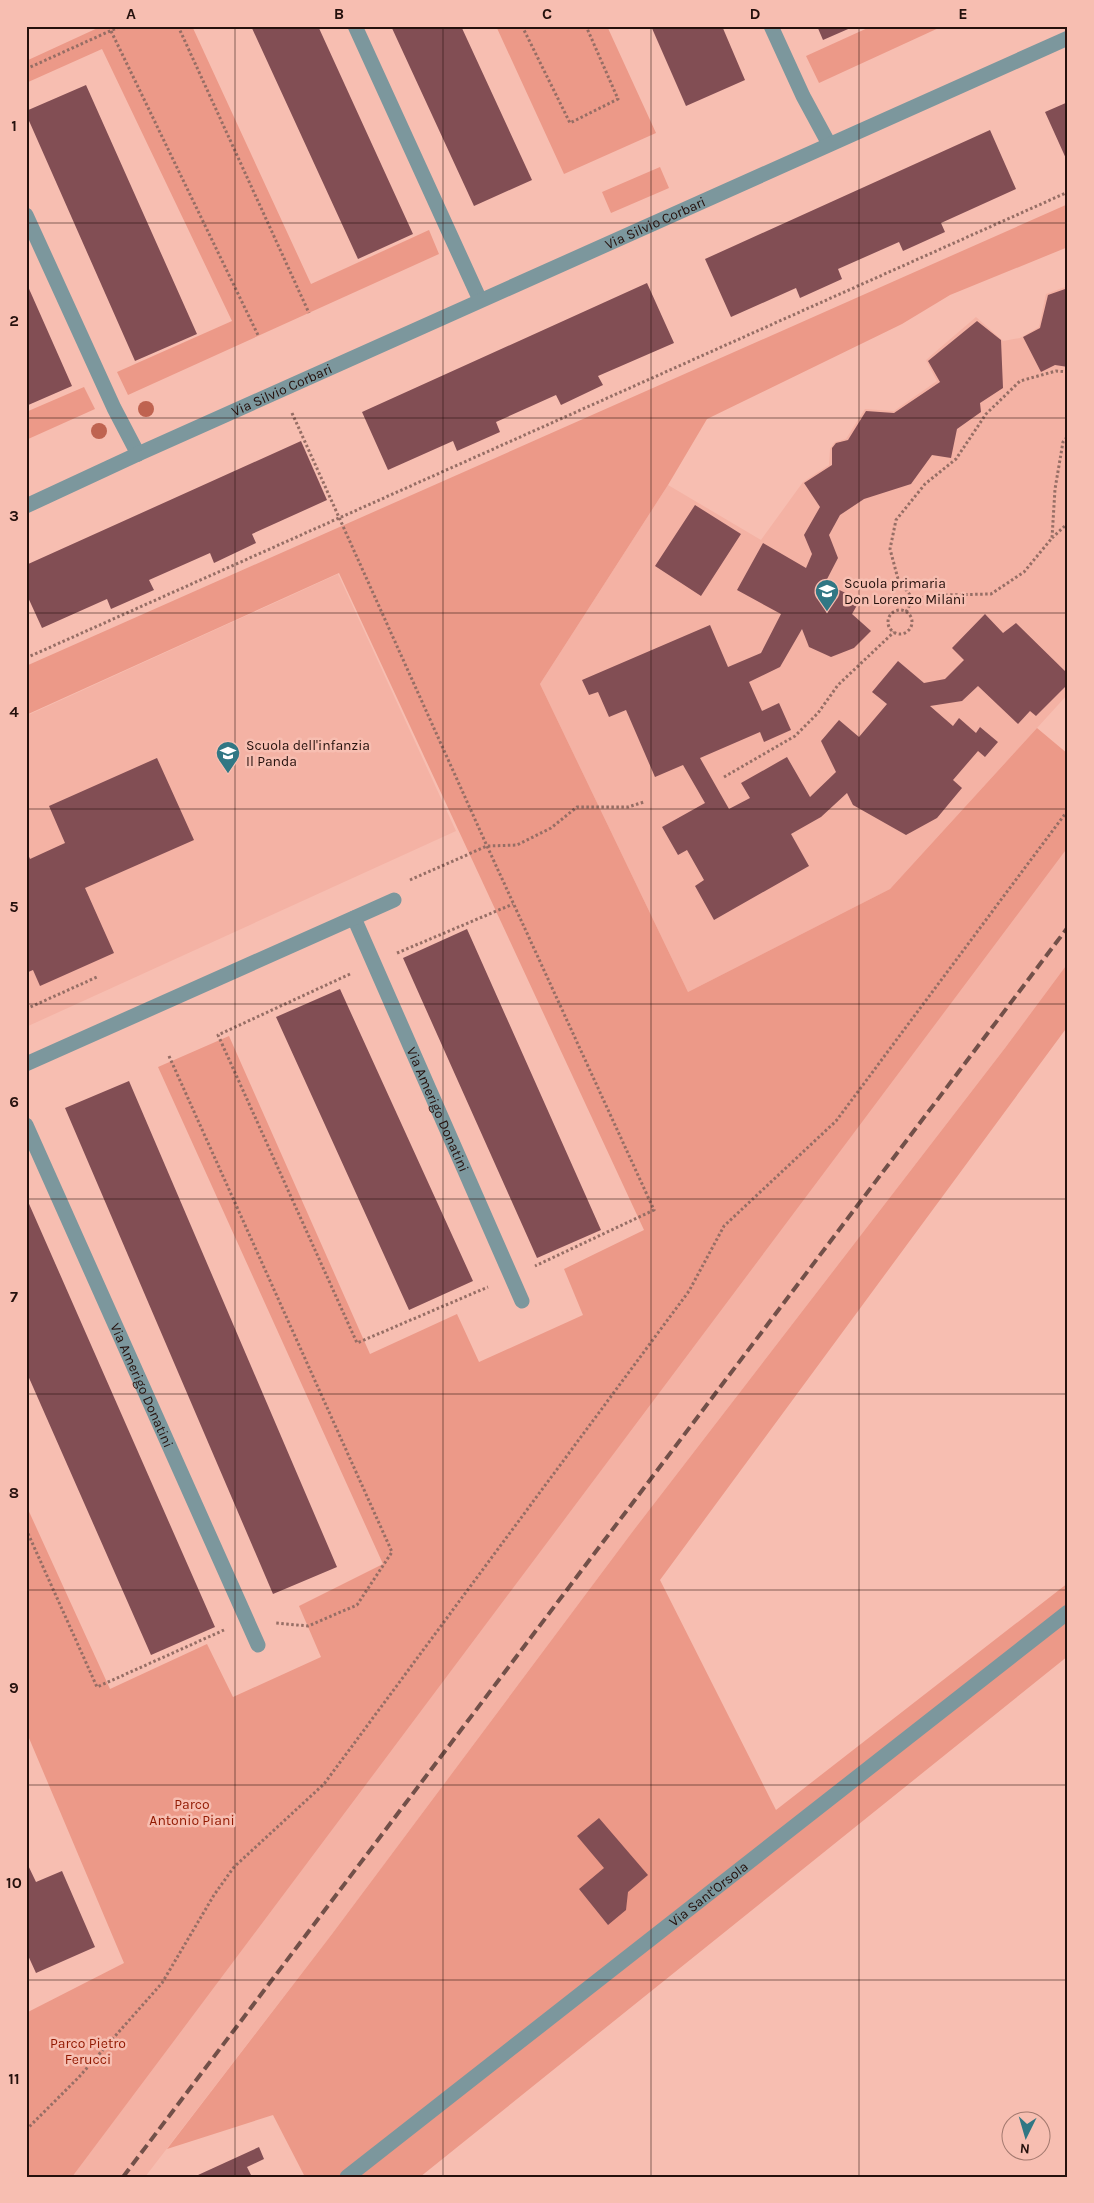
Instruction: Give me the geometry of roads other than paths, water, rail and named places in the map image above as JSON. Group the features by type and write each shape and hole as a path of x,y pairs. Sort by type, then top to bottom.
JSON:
{"street":[{"path":"355,26 480,300"},
{"path":"771,26 803,96 829,144"},
{"name":"Via Silvio Corbari","path":"26,506 480,300 1068,38"},
{"path":"26,215 114,408 138,454"},
{"path":"26,1064 394,900"},
{"name":"Via Amerigo Donatini","path":"354,918 522,1301"},
{"name":"Via Amerigo Donatini","path":"26,1125 258,1645"},
{"name":"Via Sant'Orsola","path":"347,2177 1068,1612"}],"railway":[{"path":"123,2177 1068,927"}],"place":[{"name":"Scuola primaria Don Lorenzo Milani","path":"827,612"},
{"name":"Scuola dell'infanzia Il Panda","path":"228,774"}],"park label":[{"name":"Parco Antonio Piani","path":"192,1812"},
{"name":"Parco Pietro Ferucci","path":"88,2052"}]}
